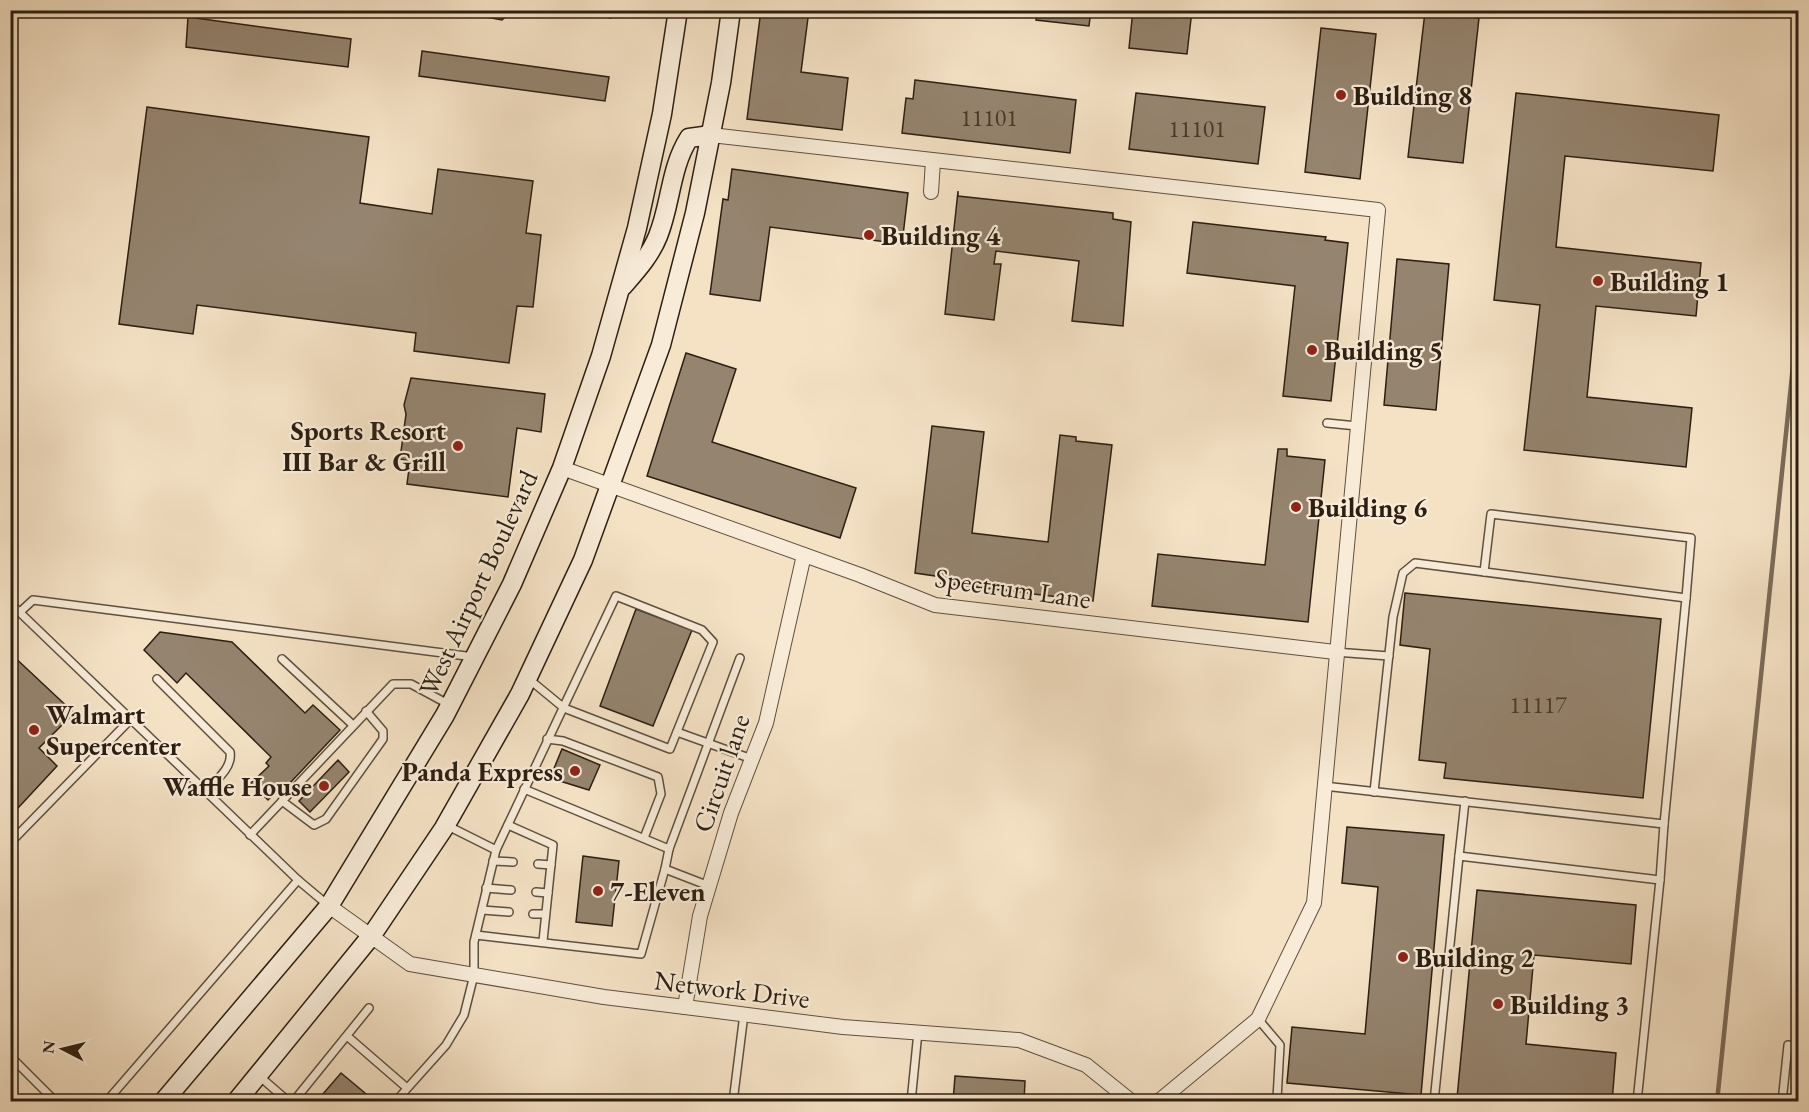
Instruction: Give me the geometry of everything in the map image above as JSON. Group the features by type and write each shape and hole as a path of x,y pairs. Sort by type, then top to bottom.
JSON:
{"main road":[{"name":"West Airport Boulevard","path":"162,1101 328,906 451,705 512,584 562,468 602,356 637,228 662,114 678,10"},
{"path":"236,1101 372,935 446,825 527,678 583,560 661,345 695,213 711,135 731,10"},
{"path":"620,290 647,259 658,236 679,154 689,138 711,135"}],"street":[{"path":"711,135 1378,210 1335,652 1314,903 1258,1019 1158,1101"},
{"path":"931,192 933,161"},
{"name":"Spectrum Lane","path":"562,468 935,605 1335,652"},
{"name":"Circuit lane","path":"685,1007 700,916 731,813 766,723 804,555"},
{"name":"Network Drive","path":"328,906 410,964 604,997 744,1014 1019,1040 1086,1065 1132,1101"}],"lane":[{"path":"1327,423 1357,426"},
{"path":"1484,572 1491,514 1691,538 1637,1101"},
{"path":"1374,792 1393,617 1403,573 1415,563 1686,598"},
{"path":"395,1101 446,1045 464,1015 474,975 476,936 496,850 547,739 564,708 616,596 702,630 713,642 670,749 564,708 527,678"},
{"path":"20,612 33,600 475,657"},
{"path":"10,603 250,835 328,906"},
{"path":"1335,652 1389,656"},
{"path":"476,936 543,941 641,954 669,849 740,658"},
{"path":"282,659 353,725"},
{"path":"157,679 230,752 231,761 205,792"},
{"path":"250,835 393,684 411,684 451,705"},
{"path":"282,801 314,825 326,819 383,740 383,731 366,711"},
{"path":"10,843 130,720"},
{"path":"677,732 752,759"},
{"path":"547,739 563,741 658,777 661,794 644,838"},
{"path":"1324,786 1664,824"},
{"path":"524,789 669,849"},
{"path":"1434,1101 1464,801"},
{"path":"446,825 496,850"},
{"path":"508,825 553,845 543,941"},
{"path":"1459,856 1660,880"},
{"path":"493,861 513,862"},
{"path":"538,864 550,865"},
{"path":"665,869 709,886"},
{"path":"106,1101 298,880"},
{"path":"486,888 511,890"},
{"path":"536,892 548,893"},
{"path":"482,910 509,912"},
{"path":"533,914 545,914"},
{"path":"258,1076 291,1101 369,1008"},
{"path":"733,1101 744,1014"},
{"path":"1258,1019 1280,1045 1277,1099 1282,1101"},
{"path":"911,1101 918,1032"},
{"path":"347,1036 407,1088"},
{"path":"1782,1101 1788,1045 1798,1046"},
{"path":"10,1056 56,1101"}],"building":[{"path":"448,10 513,10 502,20"},
{"path":"558,10 612,10 611,18"},
{"path":"761,10 809,10 801,72 848,78 842,130 747,119"},
{"path":"1037,10 1091,10 1089,26 1036,20"},
{"path":"1133,10 1192,10 1187,54 1129,48"},
{"path":"1425,12 1479,18 1463,163 1408,157"},
{"path":"188,17 351,39 348,67 186,47"},
{"name":"Building 8","path":"1321,28 1376,34 1360,179 1305,172"},
{"path":"422,51 609,77 605,101 419,76"},
{"path":"915,80 1076,100 1070,153 902,133 906,98 913,99"},
{"path":"1136,93 1265,107 1258,164 1129,149"},
{"name":"Building 1","path":"1516,93 1719,115 1713,171 1565,156 1556,247 1701,263 1696,316 1596,306 1587,397 1692,408 1686,467 1524,450 1540,305 1494,300"},
{"path":"147,107 369,137 360,203 432,214 438,169 533,181 526,233 541,235 533,307 517,306 509,363 414,351 416,333 197,305 193,334 119,324"},
{"name":"Building 4","path":"732,169 908,193 902,244 770,227 760,301 710,294 723,199 728,200"},
{"path":"958,191 958,196 1113,213 1113,219 1131,222 1123,326 1072,321 1079,261 996,251 994,264 1001,264 994,320 945,314"},
{"name":"Building 5","path":"1193,222 1326,237 1325,240 1348,243 1331,401 1283,396 1295,286 1187,273"},
{"path":"1397,259 1449,264 1436,410 1384,405"},
{"path":"686,353 736,369 712,442 856,488 840,538 647,476"},
{"name":"Sports Resort III Bar & Grill","path":"411,378 545,394 541,432 517,428 508,497 407,484 410,461 400,459 406,414 404,405"},
{"path":"932,426 984,432 972,533 1048,542 1060,435 1076,437 1076,441 1112,445 1093,601 941,583 942,577 915,573"},
{"name":"Building 6","path":"1278,449 1287,449 1287,456 1325,460 1308,622 1152,606 1158,554 1265,565"},
{"path":"1405,593 1661,619 1643,798 1444,778 1446,763 1419,760 1430,649 1400,645"},
{"path":"636,609 692,630 653,726 600,706"},
{"path":"160,632 232,642 305,713 313,705 340,730 289,784 286,782 268,800 251,783 269,766 266,763 271,757 186,673 177,683 144,650"},
{"name":"Walmart Supercenter","path":"10,653 74,713 39,748 57,766 18,808 10,802"},
{"name":"Panda Express","path":"562,749 600,765 589,790 550,778"},
{"name":"Waffle House","path":"338,760 349,772 310,812 299,801"},
{"path":"1798,768 1798,810 1794,810"},
{"name":"Building 2","path":"1347,827 1444,835 1421,1095 1287,1083 1292,1027 1365,1034 1378,887 1342,883"},
{"name":"7-Eleven","path":"583,856 619,861 612,926 576,922"},
{"name":"Building 3","path":"1477,890 1636,905 1631,964 1534,955 1526,1044 1616,1053 1612,1102 1497,1102 1457,1098"},
{"path":"341,1073 372,1099 370,1102 316,1102"},
{"path":"955,1076 1025,1081 1024,1102 953,1102"}],"waterway":[{"path":"1717,1102 1798,317"}],"place":[{"name":"Building 8","path":"1341,95"},
{"name":"Building 4","path":"869,235"},
{"name":"Building 1","path":"1598,281"},
{"name":"Building 5","path":"1312,350"},
{"name":"Sports Resort III Bar & Grill","path":"458,446"},
{"name":"Building 6","path":"1296,507"},
{"name":"Walmart Supercenter","path":"34,730"},
{"name":"Panda Express","path":"575,771"},
{"name":"Waffle House","path":"324,786"},
{"name":"7-Eleven","path":"598,891"},
{"name":"Building 2","path":"1403,957"},
{"name":"Building 3","path":"1498,1004"}]}
